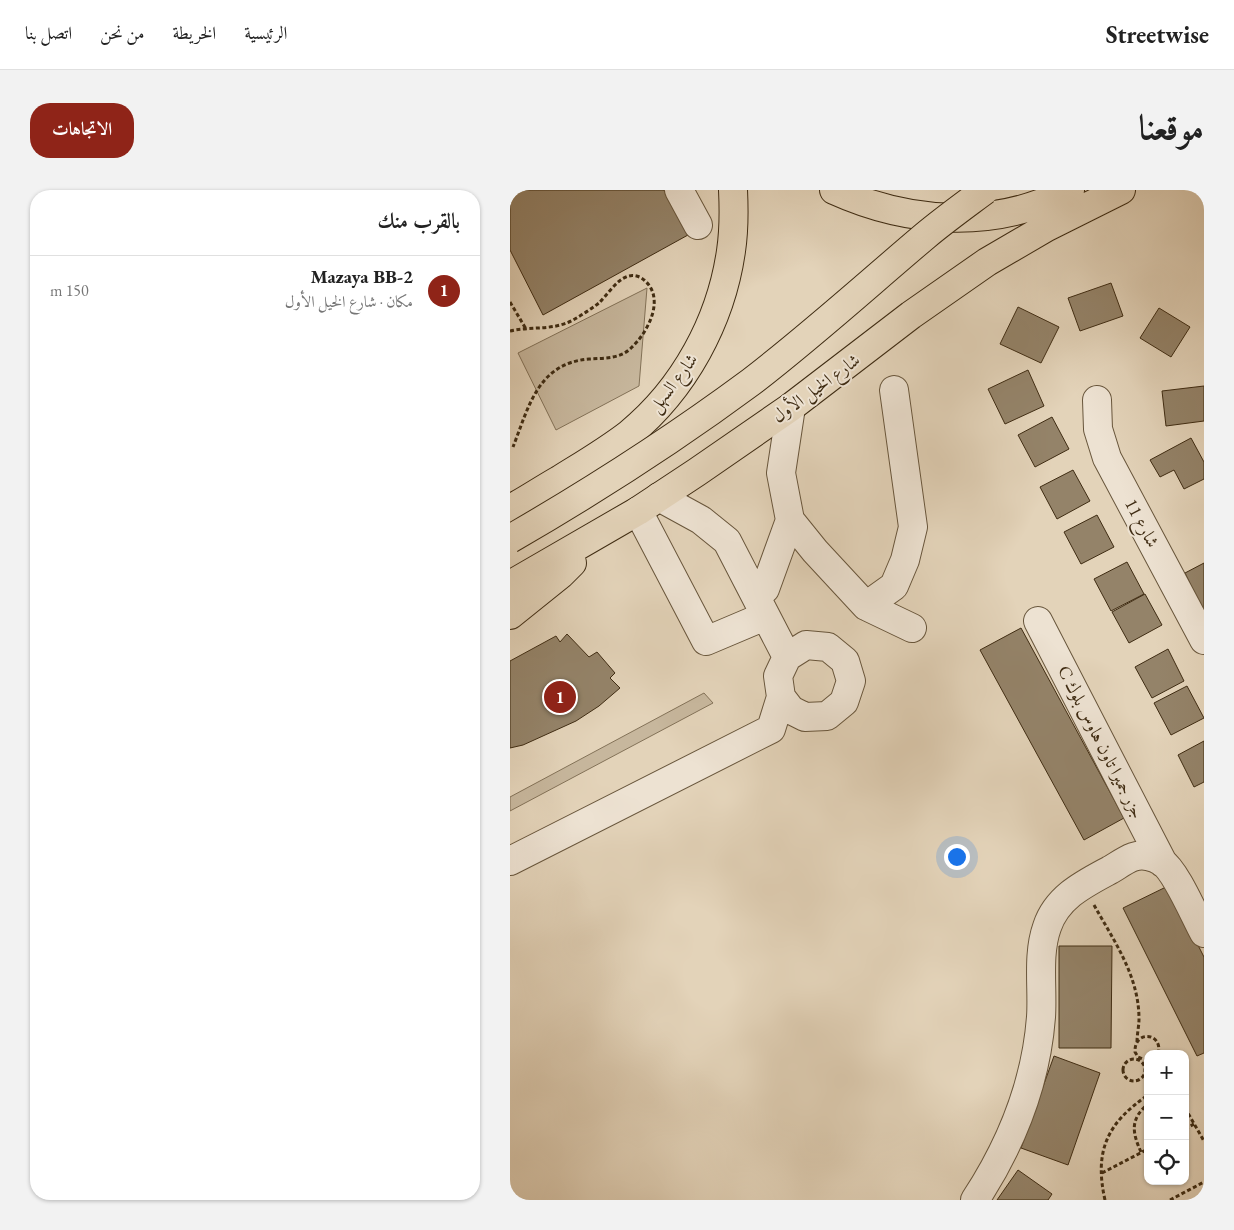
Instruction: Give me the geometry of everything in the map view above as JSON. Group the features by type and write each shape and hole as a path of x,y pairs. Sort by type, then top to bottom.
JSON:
{"main road":[{"name":"شارع السهل","path":"510,509 602,454 631,433 679,381 714,316 724,284 731,251 734,217 733,190"},
{"path":"834,190 859,201 890,210 922,216 954,217 986,216 1022,210 1070,190"},
{"path":"510,539 622,472 688,428 812,333 926,235 985,190"},
{"name":"شارع الخيل الأول","path":"510,585 649,504 792,407 911,315 987,262 1048,227 1121,190"},
{"path":"510,614 561,574 601,532"}],"street":[{"path":"679,190 698,225"},
{"path":"866,606 894,586 905,560 913,528 894,390"},
{"name":"شارع 11","path":"1097,400 1098,429 1107,458 1204,640"},
{"path":"792,407 781,473 790,520 815,552 866,606 912,628"},
{"path":"649,504 706,641 765,616"},
{"path":"649,504 700,520 727,541 787,656"},
{"path":"765,589 790,520"},
{"name":"C جزر جميرا تاون هاوس بلوك","path":"1038,621 1163,863 1176,881 1204,933"},
{"path":"510,862 772,729 805,717 827,716 844,702 851,682 845,661 828,647 806,645 787,656 778,676 781,697 772,729"},
{"path":"781,697 791,710 805,717"},
{"path":"975,1200 1011,1135 1026,1098 1036,1058 1041,1017 1043,944 1047,927 1053,914 1063,900 1083,885 1132,857 1154,858 1163,863"}],"path":[{"path":"510,331 558,326 572,321 598,304 626,277 642,278 648,284 652,293 653,313 640,340 626,354 574,361 560,366 548,375 538,387 513,447"},
{"path":"510,302 526,329"},
{"path":"1083,885 1124,960 1132,979 1137,998 1139,1019 1135,1052 1144,1065"},
{"path":"1137,1042 1141,1038 1152,1037 1159,1045 1158,1050"},
{"path":"1142,1061 1137,1059 1127,1061 1124,1065 1124,1075 1132,1081 1137,1081 1144,1075"},
{"path":"1105,1200 1101,1163 1108,1135 1116,1122 1144,1098"},
{"path":"1102,1172 1142,1152 1135,1138 1134,1129 1135,1119 1144,1108"},
{"path":"1189,1115 1204,1141"},
{"path":"1189,1127 1194,1124"},
{"path":"1170,1200 1204,1182"}],"shaded area":[{"path":"647,288 639,386 556,430 518,353"},
{"path":"704,693 713,703 510,811 510,797"}],"building":[{"path":"510,190 664,190 688,235 543,315 510,250"},
{"path":"1111,283 1123,316 1080,331 1068,298"},
{"path":"1018,307 1059,327 1041,363 1000,344"},
{"path":"1159,308 1190,327 1171,357 1140,338"},
{"path":"1028,370 1044,406 1005,424 988,389"},
{"path":"1204,386 1204,421 1166,426 1162,391"},
{"path":"1052,417 1069,449 1035,467 1018,435"},
{"path":"1191,438 1204,462 1204,479 1184,489 1174,470 1160,477 1150,460"},
{"path":"1073,470 1090,501 1057,519 1040,487"},
{"path":"1097,515 1114,547 1081,564 1064,532"},
{"path":"1127,562 1144,594 1111,611 1094,579"},
{"path":"1204,563 1204,613 1185,573"},
{"path":"1145,594 1162,625 1129,643 1112,612"},
{"path":"1021,628 1124,818 1084,840 980,650"},
{"path":"567,634 589,657 597,652 615,673 610,678 620,688 599,706 576,721 523,745 510,748 510,661 556,636 560,642"},
{"path":"1168,649 1184,681 1152,698 1135,667"},
{"path":"1187,686 1204,718 1171,735 1154,703"},
{"path":"1204,741 1204,782 1194,787 1178,755"},
{"path":"1168,886 1204,957 1204,1053 1197,1056 1123,908"},
{"path":"1059,946 1112,946 1111,1048 1059,1048"},
{"path":"1054,1056 1100,1073 1068,1165 1021,1148"},
{"path":"1018,1170 1052,1194 1048,1200 997,1200"}],"place":[{"name":"Mazaya BB-2","path":"560,697"}]}
